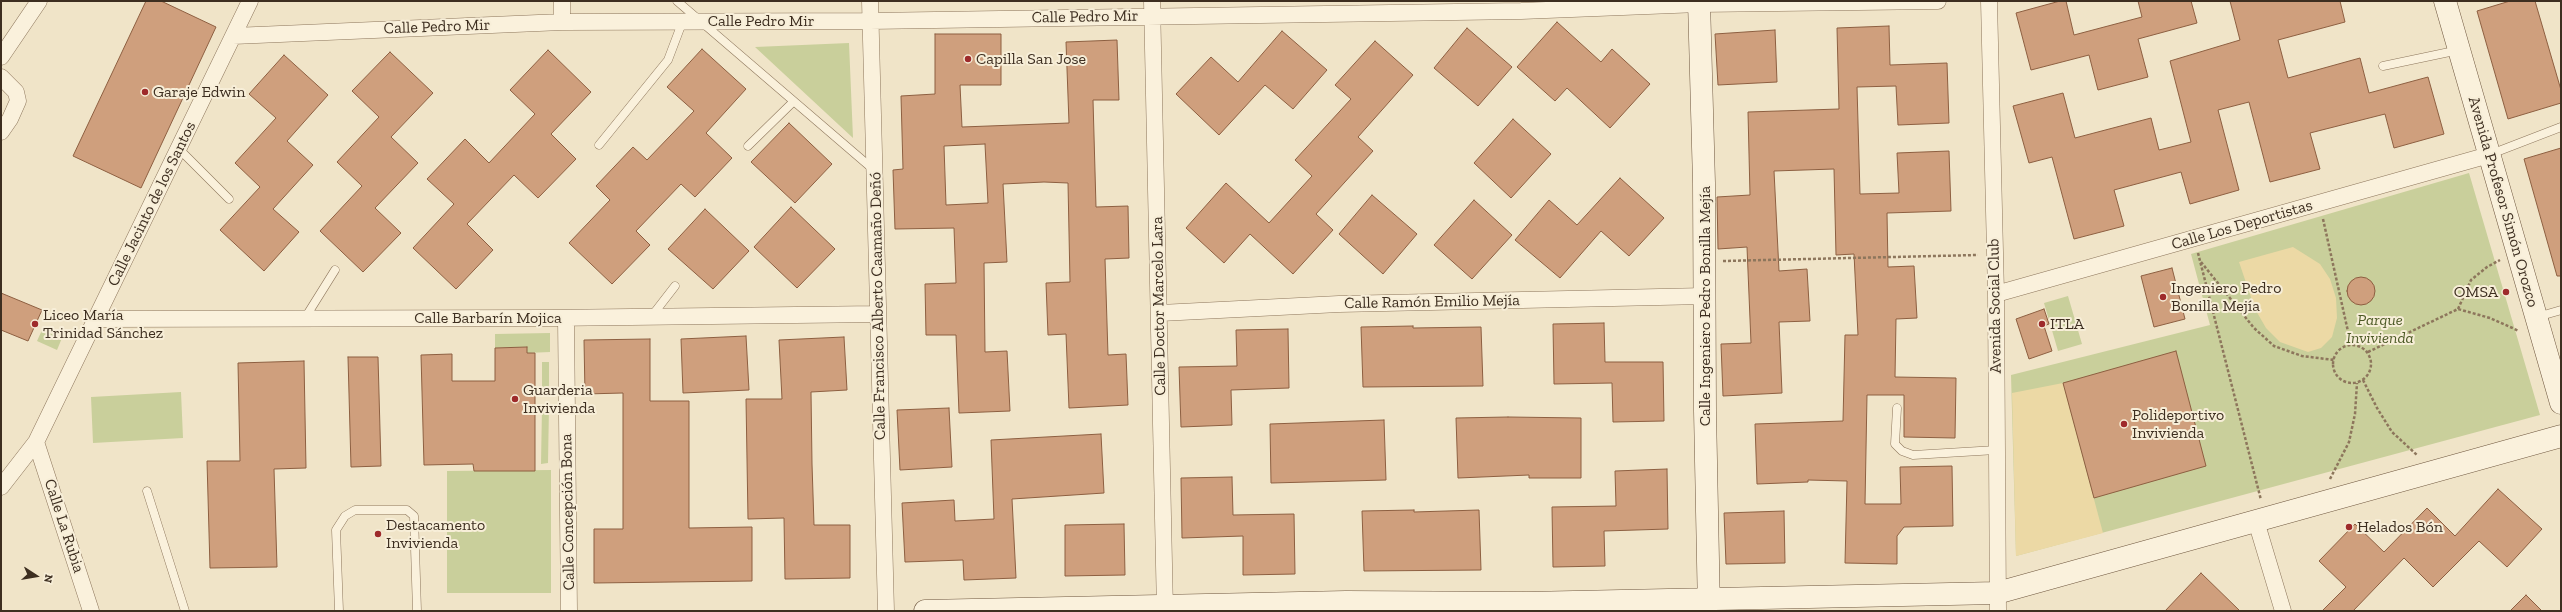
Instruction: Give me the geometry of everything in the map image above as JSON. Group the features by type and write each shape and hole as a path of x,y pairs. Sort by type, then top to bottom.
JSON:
{"street":[{"path":"1,57 39,1"},
{"name":"Calle Jacinto de los Santos","path":"1,487 36,442 98,319 250,1"},
{"path":"562,1 562,22"},
{"name":"Calle Francisco Alberto Caamaño Deñó","path":"870,1 886,611"},
{"name":"Calle Pedro Mir","path":"233,36 562,22 870,21 1152,8 1521,11 1699,3 1938,1"},
{"name":"Avenida Social Club","path":"1989,1 1996,294 1997,602"},
{"name":"Avenida Profesor Simón Orozco","path":"2445,1 2561,403"},
{"name":"Calle Ingeniero Pedro Bonilla Mejía","path":"1699,3 1704,177 1709,604"},
{"name":"Calle Doctor Marcelo Lara","path":"1152,8 1160,313 1165,608"},
{"path":"1,78 16,92 18,101 10,119 1,132"},
{"name":"Calle Los Deportistas","path":"1996,294 2489,155"},
{"name":"Calle Ramón Emilio Mejía","path":"1160,313 1339,304 1705,296"},
{"name":"Calle Barbarín Mojica","path":"98,319 566,318 878,314"},
{"name":"Calle Concepción Bona","path":"566,318 569,611"},
{"path":"925,611 1997,602 2261,519 2561,436"},
{"name":"Calle La Rubia","path":"36,442 91,611"},
{"path":"2261,519 2283,611"}],"lane":[{"path":"677,1 875,171"},
{"path":"599,145 668,60 682,22"},
{"path":"2383,66 2460,50"},
{"path":"748,146 794,102"},
{"path":"2489,155 2561,127"},
{"path":"179,149 229,199"},
{"path":"304,319 335,270"},
{"path":"651,317 675,286"},
{"path":"2536,318 2561,310"},
{"path":"1896,408 1895,444 1902,451 1913,454 1996,450"},
{"path":"147,490 185,611"},
{"path":"339,611 336,530 345,516 355,510 407,510 414,516 417,611"}],"path":[{"path":"2320,203 2351,345"},
{"path":"2194,239 2261,519"},
{"path":"2368,352 2458,309 2471,280 2487,267 2517,250"},
{"path":"1704,261 1994,255"},
{"path":"2200,262 2254,328 2274,346 2302,356 2334,360"},
{"path":"2458,309 2508,325 2545,347"},
{"path":"2351,345 2358,346 2368,352 2372,364 2371,370 2363,380 2357,383 2344,382 2335,372 2334,360 2340,350 2351,345"},
{"path":"2363,380 2392,432 2410,449 2438,470"},
{"path":"2315,504 2339,465 2349,442 2355,414 2357,383"}],"green space":[{"path":"849,43 853,138 755,47"},
{"name":"Parque Invivienda","path":"2469,173 2540,415 2016,556 2011,375 2210,325 2191,254"},
{"path":"2068,296 2082,344 2058,351 2044,303"},
{"path":"42,330 62,338 57,350 37,341"},
{"path":"550,333 550,352 527,353 527,347 495,348 495,334"},
{"path":"542,362 549,362 549,390 542,390"},
{"path":"181,392 183,438 93,443 91,397"},
{"path":"549,406 548,463 541,464 542,407"},
{"path":"551,470 551,593 447,593 447,471"}],"sand":[{"path":"2293,247 2320,264 2330,279 2336,298 2337,318 2332,337 2321,348 2308,352 2280,342 2266,328 2255,309 2239,262"},
{"path":"2063,383 2103,533 2016,556 2012,393"}],"building":[{"name":"Garaje Edwin","path":"146,1 161,1 216,27 141,188 73,156"},
{"path":"2060,1 2066,1 2074,35 2142,17 2138,1 2191,1 2197,23 2138,39 2148,77 2098,90 2089,55 2031,70 2016,13"},
{"path":"2230,1 2340,1 2345,22 2278,40 2288,78 2360,58 2369,93 2428,77 2444,134 2394,148 2385,114 2310,133 2320,169 2270,182 2249,102 2218,110 2239,190 2190,204 2181,172 2114,190 2124,226 2074,239 2052,157 2029,163 2013,106 2063,93 2075,138 2151,118 2159,150 2191,142 2170,61 2240,40"},
{"path":"2510,1 2535,1 2561,90 2561,103 2508,119 2477,11"},
{"path":"1557,22 1601,62 1612,49 1650,84 1610,128 1567,88 1555,101 1517,67"},
{"path":"1889,26 1890,65 1947,63 1949,123 1898,125 1896,86 1857,87 1860,194 1899,193 1897,153 1949,151 1951,211 1887,213 1888,267 1914,266 1917,318 1896,319 1895,377 1956,378 1955,438 1904,437 1904,395 1867,395 1865,504 1901,504 1900,467 1952,466 1953,526 1904,527 1897,536 1897,564 1845,563 1847,481 1808,480 1808,482 1757,484 1755,424 1843,421 1845,335 1858,335 1854,254 1836,255 1834,169 1774,171 1779,271 1807,269 1810,321 1779,322 1782,393 1723,396 1721,344 1751,343 1747,247 1718,249 1717,197 1750,195 1748,112 1839,109 1837,28"},
{"path":"1467,28 1512,67 1478,106 1434,68"},
{"path":"1775,30 1777,82 1718,85 1715,34"},
{"path":"1282,31 1327,70 1293,109 1265,85 1219,135 1176,94 1211,57 1238,82"},
{"path":"935,34 1001,34 1001,85 960,85 962,127 1069,123 1066,42 1117,40 1119,100 1093,100 1096,207 1128,206 1129,258 1105,259 1108,355 1126,354 1128,405 1069,408 1066,334 1048,335 1046,283 1070,282 1068,183 1044,182 1003,184 1007,262 984,263 985,352 1007,351 1010,411 959,413 956,335 926,335 925,284 956,283 954,228 895,229 893,170 903,169 901,96 935,94","holes":["985,144 988,203 946,205 944,146"]},
{"path":"1375,41 1413,75 1358,137 1373,151 1316,214 1333,230 1293,274 1250,234 1224,263 1186,228 1226,183 1269,223 1312,176 1295,160 1351,99 1335,85"},
{"path":"702,49 746,89 706,133 732,158 695,197 681,184 636,231 650,245 612,284 569,243 610,200 596,186 633,147 647,160 694,111 667,87"},
{"path":"548,50 591,92 551,134 576,159 538,198 514,175 467,224 493,250 456,289 413,248 454,204 427,179 465,139 489,163 535,114 510,90"},
{"path":"390,52 433,93 391,137 418,163 375,208 401,233 363,272 320,231 362,186 337,162 379,117 352,91"},
{"path":"284,55 328,95 287,141 313,165 273,209 299,232 264,271 220,230 260,187 235,163 276,118 249,94"},
{"path":"1513,119 1551,154 1511,198 1474,163"},
{"path":"789,123 832,164 795,203 751,162"},
{"path":"2561,148 2561,276 2557,276 2524,159"},
{"path":"1620,178 1664,218 1629,256 1601,231 1560,278 1515,240 1549,200 1577,225"},
{"path":"1372,195 1417,234 1383,274 1339,234"},
{"path":"1474,200 1512,235 1472,279 1434,245"},
{"path":"791,207 835,249 797,288 754,247"},
{"path":"705,209 749,251 713,289 668,249"},
{"name":"Ingeniero Pedro Bonilla Mejía","path":"2172,268 2185,319 2154,327 2141,276"},
{"path":"2361,277 2371,281 2375,291 2371,301 2361,305 2351,301 2347,291 2351,281"},
{"path":"1,293 42,310 28,341 1,330"},
{"path":"2044,309 2049,324 2044,326 2052,351 2029,359 2016,319"},
{"path":"1604,323 1605,362 1663,362 1664,421 1613,422 1612,383 1554,384 1553,324"},
{"path":"1413,326 1413,328 1481,327 1483,386 1363,387 1361,327"},
{"path":"1288,329 1289,388 1231,390 1232,425 1181,427 1179,367 1237,366 1236,330"},
{"path":"746,336 749,390 683,393 681,339"},
{"path":"844,337 847,390 811,392 812,464 814,525 850,525 850,578 785,579 784,518 748,519 746,399 782,399 779,340"},
{"path":"650,339 650,401 689,401 689,528 752,527 752,581 594,583 594,529 623,529 623,393 585,394 584,340"},
{"path":"527,347 527,353 535,353 535,471 474,471 473,464 424,465 421,355 452,354 452,381 495,381 495,348"},
{"path":"2176,351 2206,466 2094,498 2063,383"},
{"path":"348,357 378,357 381,466 351,467"},
{"path":"304,361 306,468 274,469 277,567 210,568 207,461 240,461 238,363"},
{"path":"949,408 952,467 900,470 897,410"},
{"path":"1456,418 1581,418 1581,478 1529,478 1529,475 1458,478"},
{"path":"1384,420 1386,480 1271,483 1270,424"},
{"path":"1101,434 1104,493 1012,499 1016,578 964,580 963,560 905,562 902,503 954,500 955,521 994,519 991,440"},
{"path":"1667,469 1668,529 1604,531 1605,566 1553,567 1552,507 1616,506 1615,471"},
{"path":"1232,477 1233,515 1294,514 1295,574 1243,575 1243,536 1182,538 1181,478"},
{"path":"2498,489 2542,529 2507,567 2479,541 2433,587 2404,558 2353,611 2322,611 2346,587 2319,561 2355,524 2384,552 2427,508 2455,536"},
{"path":"1414,510 1414,512 1479,510 1481,570 1364,571 1362,511"},
{"path":"1784,511 1785,563 1726,564 1724,513"},
{"path":"1124,524 1125,575 1065,576 1065,525"},
{"path":"2201,573 2240,611 2165,611"},
{"path":"2526,595 2542,611 2510,611"}],"place":[{"name":"Capilla San Jose","path":"968,59"},
{"name":"Garaje Edwin","path":"145,92"},
{"name":"OMSA","path":"2506,292"},
{"name":"Ingeniero Pedro Bonilla Mejía","path":"2163,297"},
{"name":"Liceo María Trinidad Sánchez","path":"35,324"},
{"name":"ITLA","path":"2042,324"},
{"name":"Guarderia Invivienda","path":"515,399"},
{"name":"Polideportivo Invivienda","path":"2124,424"},
{"name":"Helados Bón","path":"2349,527"},
{"name":"Destacamento Invivienda","path":"378,534"}]}
